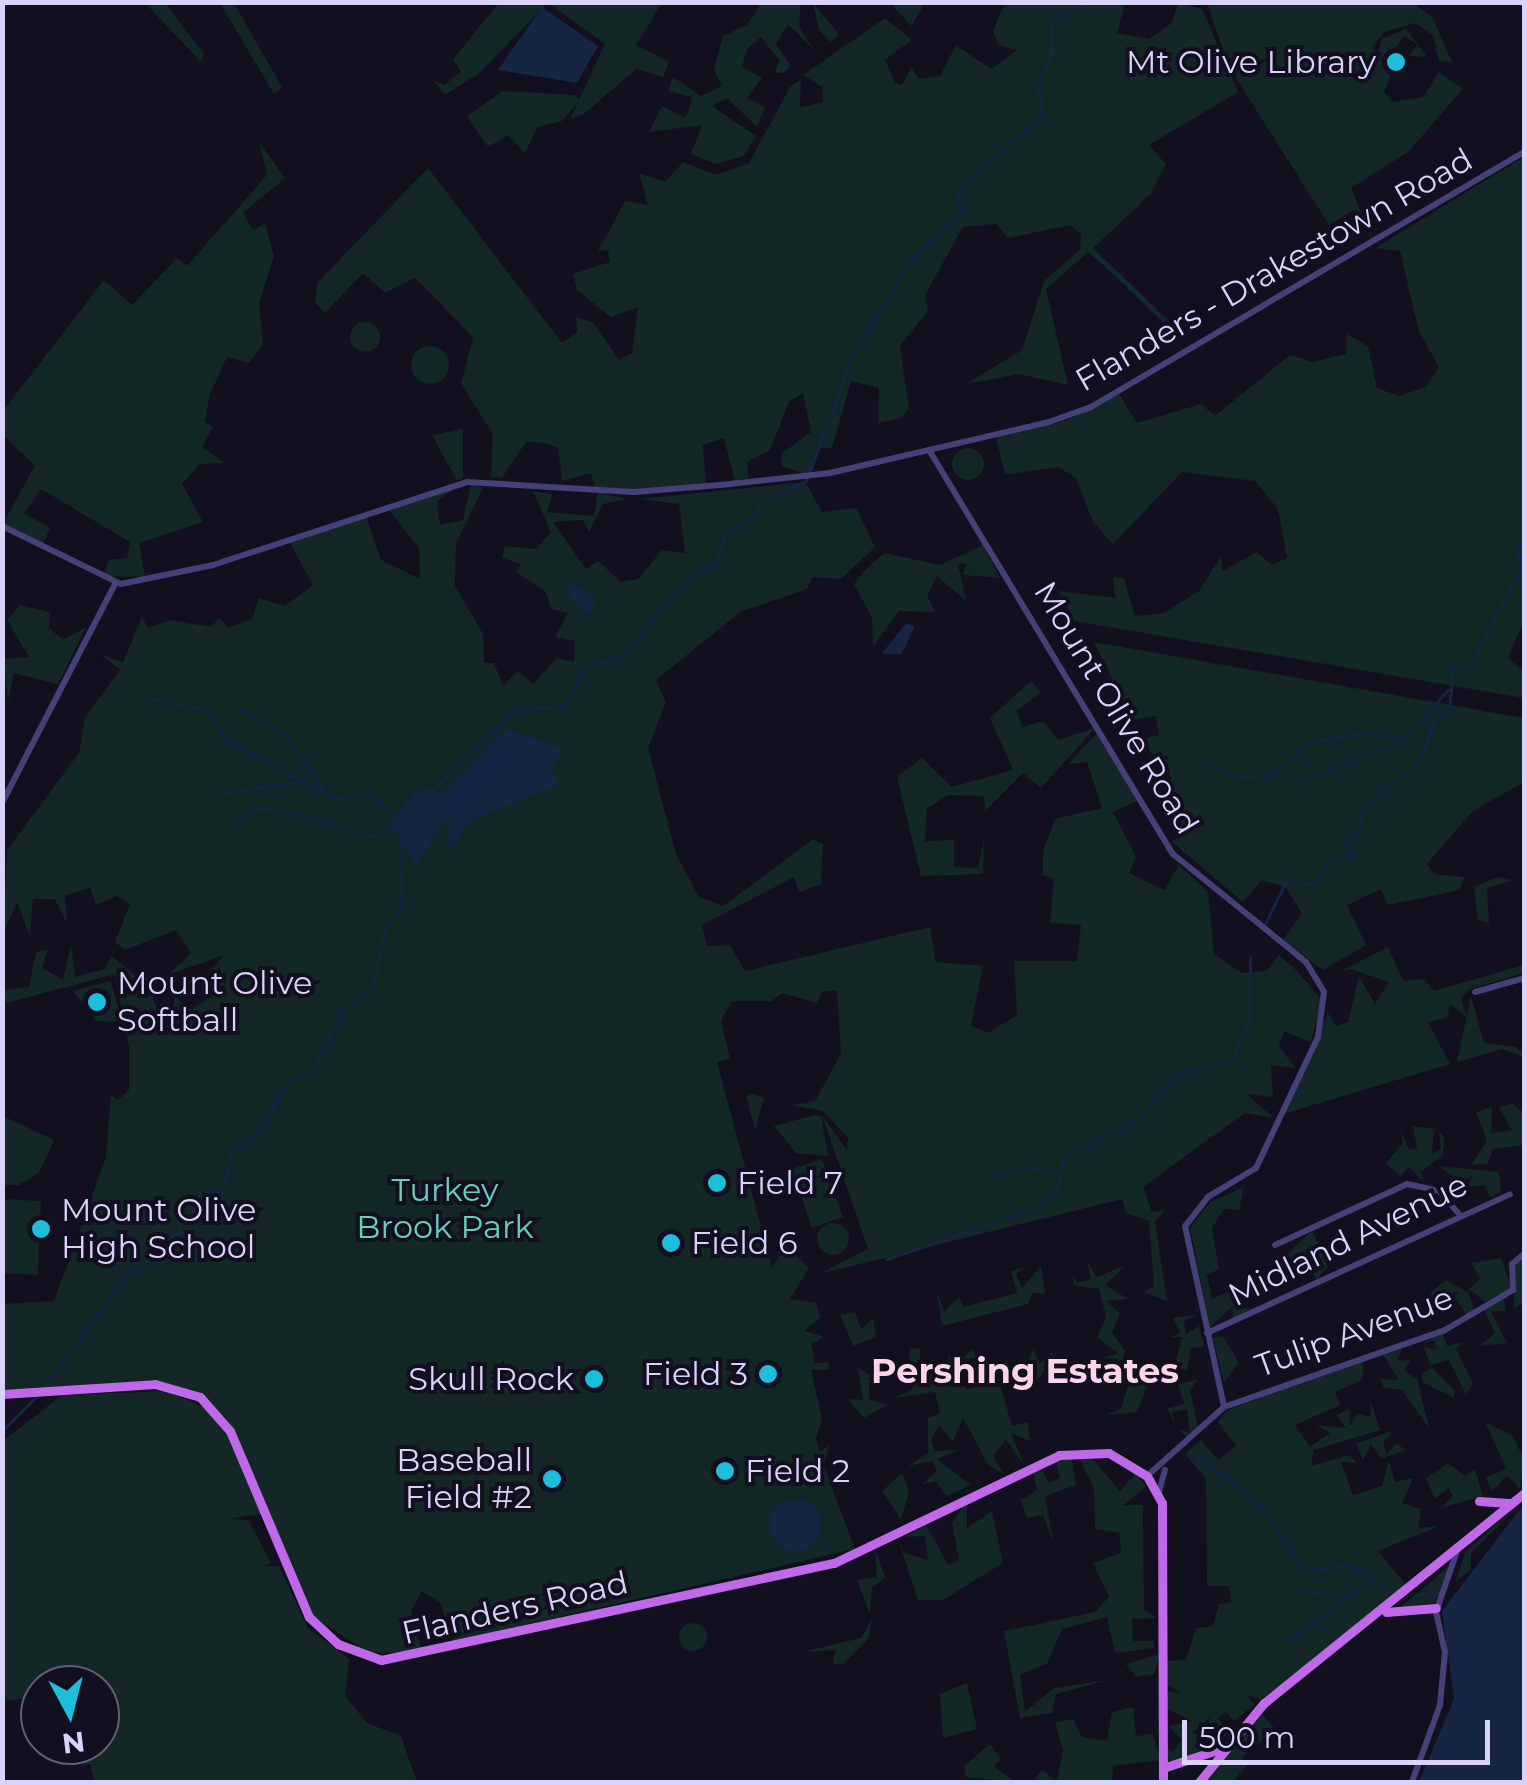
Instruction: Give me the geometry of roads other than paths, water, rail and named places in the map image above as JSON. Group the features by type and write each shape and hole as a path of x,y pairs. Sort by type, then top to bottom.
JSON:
{"main road":[{"name":"Flanders Road","path":"2,1394 160,1384 200,1397 230,1431 309,1616 338,1644 381,1660 834,1564 1070,1451 1110,1453 1150,1479"},
{"path":"1150,1479 1159,1492 1163,1782"},
{"path":"1479,1501 1520,1497"},
{"path":"1199,1782 1222,1748 1264,1703 1383,1613 1520,1497"},
{"path":"1383,1613 1436,1608"},
{"path":"1163,1768 1222,1748"}],"street":[{"name":"Flanders - Drakestown Road","path":"115,584 204,568 470,481 634,492 807,476 1083,412 1524,152"},
{"name":"Mount Olive Road","path":"929,450 1173,854 1300,957 1323,990 1318,1037 1257,1166 1208,1197 1184,1229 1224,1408"},
{"path":"2,526 115,584 2,803"},
{"path":"1475,992 1524,978"},
{"path":"1275,1244 1407,1184 1437,1189 1459,1214"},
{"name":"Midland Avenue","path":"1207,1333 1459,1214 1510,1194"},
{"name":"Tulip Avenue","path":"1224,1408 1450,1328 1513,1290 1512,1264 1524,1254"},
{"path":"1150,1479 1166,1468 1224,1408"},
{"path":"1159,1492 1166,1468"},
{"path":"1412,1782 1443,1687 1436,1608 1458,1551"}],"water":[{"path":"542,7 598,46 577,83 498,70"},
{"path":"566,581 598,599 587,616 569,596"},
{"path":"906,623 915,627 901,655 882,653"},
{"path":"508,729 563,749 552,768 559,785 472,820 449,850 447,830 455,828 443,821 416,866 404,846 397,852 401,840 390,826 414,792 435,788 439,796"},
{"path":"795,1499 813,1507 821,1525 813,1543 795,1551 777,1543 769,1525 777,1507"},
{"path":"1524,1504 1524,1782 1419,1782 1454,1699 1442,1611"}],"waterway":[{"path":"435,788 514,711 565,705 585,667 618,658 698,570 714,567 725,536 758,513 758,503 806,481 854,353 911,260 964,209 955,203 960,188 1042,115 1038,86 1052,54 1052,18 1090,2"},
{"path":"1095,254 1181,337"},
{"path":"1264,926 1287,879 1313,885 1328,862 1353,854 1346,840 1358,835 1363,812 1422,757 1435,718 1449,712 1453,666 1471,665 1522,566 1516,549 1524,535"},
{"path":"1209,765 1239,777 1272,775 1310,742 1370,732 1402,740 1448,690"},
{"path":"149,698 210,711 224,738 300,780"},
{"path":"235,706 286,734 323,791"},
{"path":"1300,781 1399,741"},
{"path":"221,794 304,781 336,799 368,791 398,818"},
{"path":"234,827 255,809 275,808 372,836 390,826"},
{"path":"46,1386 128,1273 158,1262 166,1238 181,1233 177,1219 192,1220 199,1194 223,1190 231,1151 258,1132 287,1084 318,1066 318,1053 335,1044 327,1035 343,1024 338,1013 372,989 385,930 401,905 402,852"},
{"path":"887,1259 1038,1207 1056,1192 1065,1156 1141,1118 1175,1075 1232,1059 1250,1018 1250,958"},
{"path":"990,1177 1024,1167 1054,1172"},
{"path":"2,1431 36,1397"},
{"path":"1197,1454 1265,1510 1304,1571 1349,1565 1393,1593"},
{"path":"1295,1591 1342,1595 1370,1586"},
{"path":"1287,1642 1359,1591"},
{"path":"1417,1594 1438,1593"}],"place":[{"name":"Mt Olive Library","path":"1396,62"},
{"name":"Mount Olive Softball","path":"97,1002"},
{"name":"Field 7","path":"717,1183"},
{"name":"Mount Olive High School","path":"41,1229"},
{"name":"Field 6","path":"671,1243"},
{"name":"Field 3","path":"768,1374"},
{"name":"Skull Rock","path":"594,1379"},
{"name":"Field 2","path":"725,1471"},
{"name":"Baseball Field #2","path":"552,1479"}],"district":[{"name":"Pershing Estates","path":"1025,1371"}],"park label":[{"name":"Turkey Brook Park","path":"445,1210"}]}
